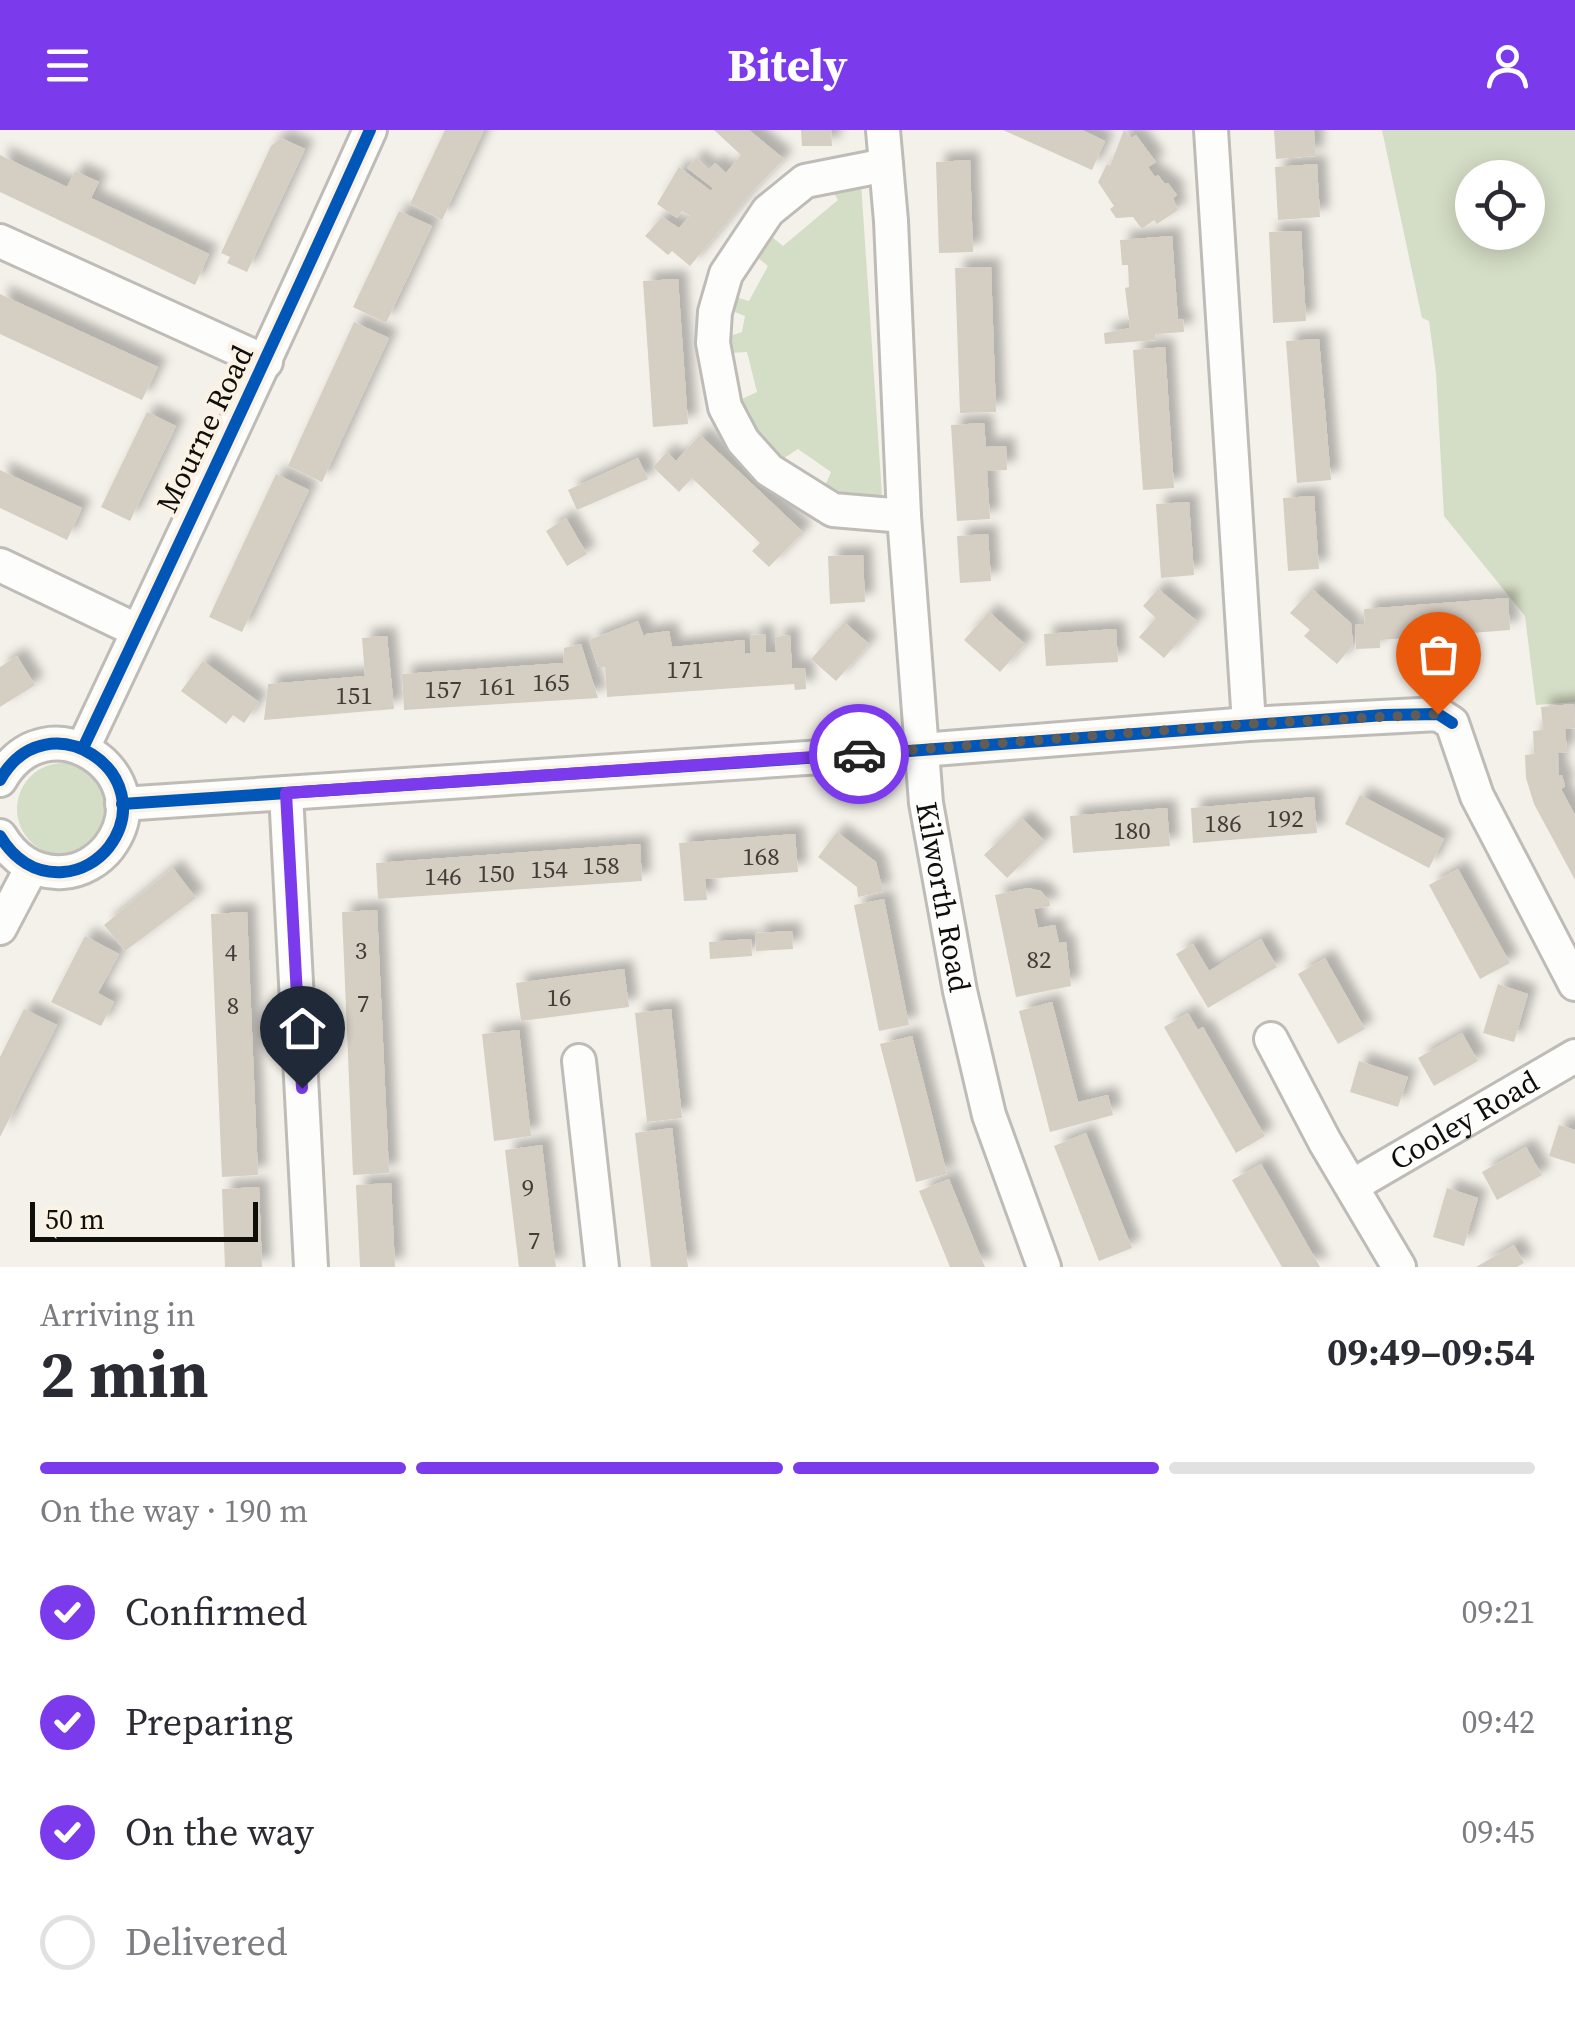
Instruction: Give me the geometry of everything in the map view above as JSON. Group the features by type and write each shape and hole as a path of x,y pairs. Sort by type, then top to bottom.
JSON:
{"street":[{"name":"Mourne Road","path":"83,748 266,362 370,130"},
{"name":"Kilworth Road","path":"883,130 920,750 938,878 989,1116 1044,1267"},
{"path":"1211,130 1249,724"},
{"path":"886,164 805,181 768,211 726,274 715,312 713,342 724,407 743,442 770,470 833,510 904,516"},
{"path":"0,241 266,362"},
{"path":"0,565 136,630"},
{"path":"122,804 1438,714 1452,723 1477,796 1575,984"},
{"path":"0,780 16,759 36,747 60,743 83,748 98,758 119,786 122,804 118,832 101,856 76,870 46,872 32,867 14,855 0,836"},
{"path":"286,793 310,1267"},
{"path":"0,928 32,867"},
{"path":"1271,1039 1399,1267"},
{"name":"Cooley Road","path":"1352,1186 1575,1056"},
{"path":"579,1061 602,1267"}],"green space":[{"path":"1382,130 1575,130 1575,702 1536,705 1525,616 1444,516 1429,321 1422,318"},
{"path":"828,183 861,183 882,495 871,507 822,493 831,472 798,449 781,460 757,438 738,401 757,392 747,352 729,353 724,338 742,332 745,316 727,309 732,296 749,301 768,266 751,252 766,232 783,246 838,200"},
{"path":"63,763 89,771 101,783 109,809 101,835 89,847 63,855 37,847 25,835 17,809 25,783 37,771"}],"building":[{"path":"445,130 484,130 442,220 410,204"},
{"path":"714,130 749,130 784,159 690,266 672,251 668,255 645,236 662,217 679,228 690,216 682,211 677,218 657,204 679,167 711,191 713,188 687,168 696,158 709,170 715,163 726,173 741,155"},
{"path":"801,130 831,130 832,146 802,146"},
{"path":"1003,130 1082,130 1105,141 1092,170"},
{"path":"1124,130 1132,138 1136,135 1156,162 1148,167 1177,195 1173,198 1178,210 1142,229 1133,217 1116,218 1110,209 1114,206 1098,182 1107,164 1110,166"},
{"path":"1274,130 1314,130 1315,156 1276,159"},
{"path":"281,138 305,149 247,272 227,263 230,257 221,253 271,146"},
{"path":"0,155 67,187 75,171 99,182 91,198 209,254 195,285 0,192"},
{"path":"970,160 973,252 939,253 936,162"},
{"path":"1317,164 1320,217 1278,220 1275,167"},
{"path":"399,211 432,226 386,323 353,307"},
{"path":"1301,231 1306,321 1273,323 1269,232"},
{"path":"1172,236 1178,319 1183,319 1184,332 1155,334 1156,340 1105,344 1104,333 1130,328 1125,288 1129,287 1128,265 1122,265 1120,240"},
{"path":"991,267 996,412 960,413 955,268"},
{"path":"678,279 688,424 653,427 643,281"},
{"path":"0,294 158,367 142,400 0,334"},
{"path":"354,322 389,338 322,482 288,466"},
{"path":"1319,339 1331,480 1297,483 1286,341"},
{"path":"1165,347 1174,488 1143,490 1133,350"},
{"path":"147,412 176,426 130,521 101,507"},
{"path":"984,423 986,447 1006,446 1007,470 987,471 990,519 957,521 951,425"},
{"path":"700,435 803,532 769,567 752,551 760,543 692,478 679,492 653,467 667,452 676,461"},
{"path":"638,458 648,479 577,510 568,490"},
{"path":"0,470 82,508 67,540 0,508"},
{"path":"276,474 309,490 242,632 209,617"},
{"path":"1314,496 1319,569 1288,571 1283,498"},
{"path":"1189,502 1194,575 1161,578 1156,504"},
{"path":"566,518 587,554 567,566 546,531"},
{"path":"988,534 991,581 960,583 957,536"},
{"path":"863,555 865,602 830,604 828,556"},
{"path":"1158,589 1197,621 1164,658 1139,637 1156,618 1143,606"},
{"path":"1312,589 1351,623 1353,645 1337,664 1304,636 1310,630 1290,613"},
{"path":"1508,598 1510,630 1380,640 1380,648 1356,649 1355,625 1365,624 1364,609"},
{"path":"989,612 1025,644 1000,672 964,640"},
{"path":"638,621 644,637 669,631 672,647 744,640 745,654 751,653 750,635 765,634 766,652 776,652 775,637 790,635 792,669 805,668 806,689 795,690 794,684 607,697 605,667 598,667 589,640"},
{"path":"844,622 869,644 836,681 811,659"},
{"path":"1116,629 1118,662 1046,666 1044,634"},
{"path":"387,636 394,709 264,720 268,684 365,676 362,638"},
{"path":"581,644 598,698 404,710 402,674 563,663 564,648"},
{"path":"17,656 35,685 0,707 0,667"},
{"path":"203,661 259,702 244,723 233,715 226,724 181,691"},
{"path":"1574,704 1575,728 1565,729 1567,752 1558,753 1559,776 1562,775 1565,786 1561,789 1575,815 1575,880 1534,804 1526,778 1525,755 1534,754 1533,731 1543,730 1541,707"},
{"path":"1360,795 1444,839 1429,868 1345,824"},
{"path":"1314,797 1317,833 1193,843 1191,808"},
{"path":"1167,808 1170,846 1073,853 1070,816"},
{"path":"1022,818 1045,841 1007,878 984,855"},
{"path":"837,832 876,862 883,892 858,897 857,887 818,857"},
{"path":"795,834 798,872 705,879 707,900 684,901 679,843"},
{"path":"640,844 642,881 378,899 376,863"},
{"path":"173,868 196,898 125,951 104,925"},
{"path":"1458,869 1510,963 1480,979 1429,885"},
{"path":"1028,888 1041,891 1049,901 1050,906 1034,909 1038,928 1055,925 1059,943 1066,942 1071,986 1016,997 995,895"},
{"path":"884,899 909,1025 879,1031 854,905"},
{"path":"377,910 389,1173 353,1175 342,912"},
{"path":"247,912 258,1175 222,1177 211,914"},
{"path":"792,931 793,949 756,951 755,933"},
{"path":"85,936 119,954 98,993 114,1002 101,1026 51,1002"},
{"path":"751,939 752,956 710,959 709,942"},
{"path":"1261,939 1277,967 1208,1008 1176,954 1193,944 1209,971"},
{"path":"1325,958 1365,1029 1338,1044 1298,974"},
{"path":"624,969 629,1007 521,1021 516,983"},
{"path":"1498,984 1528,994 1514,1042 1483,1033"},
{"path":"1052,1002 1078,1102 1108,1095 1113,1115 1050,1132 1019,1011"},
{"path":"24,1009 57,1025 0,1137 0,1057"},
{"path":"671,1009 682,1118 647,1122 635,1013"},
{"path":"1188,1013 1198,1030 1203,1027 1265,1136 1236,1153 1164,1027"},
{"path":"519,1030 531,1136 494,1141 482,1034"},
{"path":"1462,1033 1478,1061 1434,1086 1418,1058"},
{"path":"912,1036 947,1174 916,1182 880,1044"},
{"path":"1359,1061 1408,1077 1398,1107 1350,1092"},
{"path":"1559,1125 1575,1130 1575,1164 1549,1156"},
{"path":"672,1128 688,1267 651,1267 635,1133"},
{"path":"1086,1133 1132,1248 1099,1261 1054,1146"},
{"path":"542,1145 556,1267 519,1267 505,1150"},
{"path":"1526,1147 1542,1175 1497,1200 1482,1172"},
{"path":"1261,1164 1320,1267 1282,1267 1253,1217 1232,1180"},
{"path":"949,1179 985,1267 950,1267 919,1191"},
{"path":"391,1183 395,1267 360,1267 356,1185"},
{"path":"259,1187 262,1267 225,1267 222,1189"},
{"path":"1447,1188 1478,1198 1464,1246 1433,1237"},
{"path":"1514,1245 1524,1263 1517,1267 1476,1267"}],"cycle path":[{"path":"83,748 370,130"},
{"path":"122,804 1384,715 1438,714 1452,723"},
{"path":"0,780 20,756 44,745 69,745 92,755 111,772 121,794 122,820 105,852 70,871 34,868 12,852 0,836"}],"way so far":[{"path":"859,754 1384,714 1438,714"}],"route":[{"path":"302,1088 286,793 859,754"}]}
